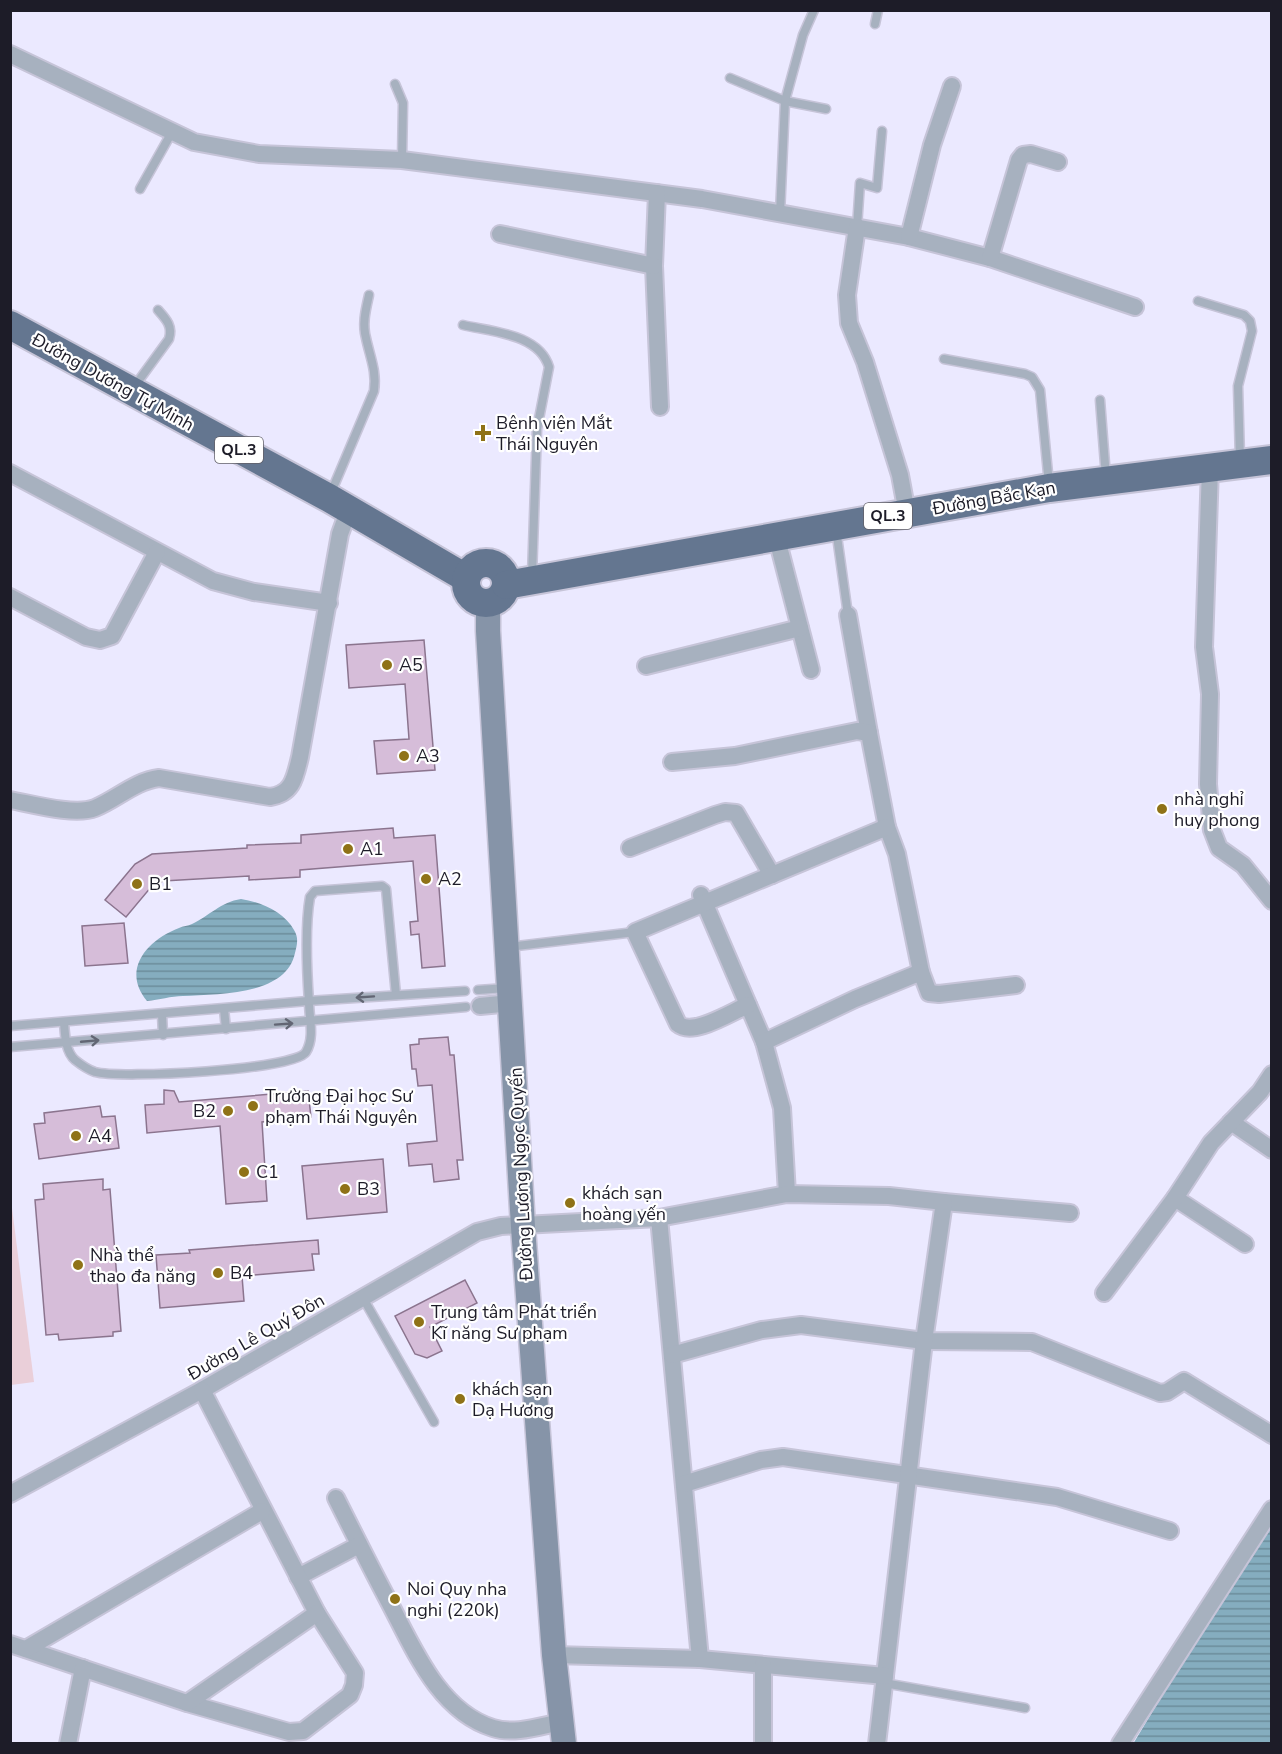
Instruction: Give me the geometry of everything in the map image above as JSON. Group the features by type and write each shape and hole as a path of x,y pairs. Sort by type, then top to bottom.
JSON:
{"highway":[{"name":"Đường Dương Tự Minh","path":"10,325 339,504 466,578 479,564 489,563 498,567 505,575 509,589"},
{"name":"Đường Bắc Kạn","path":"509,589 776,535 1049,488 1272,460"}],"main road":[{"name":"Đường Lương Ngọc Quyến","path":"509,589 488,631 523,1227 554,1655 562,1733"}],"street":[{"path":"10,54 194,142 259,154 402,160 657,193 857,227 909,237 990,258 1135,307"},
{"path":"909,237 932,145 952,86"},
{"path":"990,258 1019,160 1023,155 1031,154 1058,162"},
{"path":"657,193 654,266 660,407"},
{"path":"857,227 847,295 849,323 865,362 900,475 907,513"},
{"path":"500,234 654,266"},
{"path":"1210,468 1204,647 1210,693 1208,784 1212,830 1219,848 1242,865 1272,901"},
{"path":"10,473 213,581 231,587 329,603"},
{"path":"10,800 60,809 93,809 147,780 159,777 270,797 280,796 289,789 294,780 329,603 340,534 339,504"},
{"path":"776,535 811,670"},
{"path":"10,597 86,637 100,640 112,636 157,552"},
{"path":"848,615 887,826 897,854 921,972 929,993 939,994 1016,985"},
{"path":"646,666 800,628"},
{"path":"672,762 735,756 857,732 869,733"},
{"path":"630,848 715,815 726,812 736,813 772,875"},
{"path":"748,1005 693,1030 682,1028 678,1024 635,932 703,898 772,875 887,826"},
{"path":"703,898 764,1042 782,1108 787,1194"},
{"path":"764,1042 855,999 921,972"},
{"path":"475,1001 511,995"},
{"path":"1104,1293 1175,1198 1211,1143 1260,1092 1272,1074"},
{"path":"1232,1122 1272,1150"},
{"name":"Đường Lê Quý Đôn","path":"10,1494 202,1390 477,1232 501,1226 523,1227 659,1218 787,1194 889,1196 1070,1213"},
{"path":"1175,1198 1245,1244"},
{"path":"881,1743 884,1680 908,1475 924,1341 945,1202"},
{"path":"659,1218 700,1659"},
{"path":"672,1355 762,1330 801,1325 924,1341 1032,1342 1160,1393 1167,1392 1184,1381 1272,1435"},
{"path":"18,1647 187,1703 279,1730 303,1731 350,1695 355,1673 317,1613 262,1511 202,1390"},
{"path":"684,1484 760,1460 783,1457 1057,1497 1170,1531"},
{"path":"336,1498 425,1670 455,1705 476,1722 496,1729 562,1733"},
{"path":"1120,1743 1272,1509"},
{"path":"18,1647 262,1511"},
{"path":"298,1577 359,1545"},
{"path":"187,1703 317,1613"},
{"path":"554,1655 700,1659 884,1680"},
{"path":"763,1665 763,1743"},
{"path":"68,1743 83,1668"}],"lane":[{"path":"780,214 785,101 803,35 814,10"},
{"path":"875,24 878,10"},
{"path":"730,78 785,101 826,110"},
{"path":"395,84 404,103 402,160"},
{"path":"857,227 860,183 877,188 882,131"},
{"path":"140,189 171,132"},
{"path":"339,504 374,391 376,377 364,325 369,295"},
{"path":"1198,301 1244,315 1250,321 1252,331 1238,386 1241,464"},
{"path":"130,392 169,339 171,332 169,324 158,310"},
{"path":"463,325 528,342 546,357 549,367 509,589"},
{"path":"944,359 1025,374 1037,382 1049,488"},
{"path":"1100,400 1106,480"},
{"path":"835,526 848,615"},
{"path":"64,1022 66,1043 74,1059 94,1072 177,1073 297,1059 306,1054 311,1040 308,1001 310,897 315,891 345,888 382,886 386,889 396,995"},
{"path":"507,947 635,932"},
{"path":"10,1026 308,1001 465,991"},
{"path":"10,1047 310,1022 475,1001"},
{"path":"224,1009 226,1029"},
{"path":"162,1014 163,1035"},
{"path":"363,1298 434,1422"},
{"path":"884,1680 1025,1708"}],"shaded area":[{"path":"11,1200 34,1382 10,1385"}],"water":[{"path":"241,899 278,913 296,933 295,953 289,967 279,978 249,990 147,1001 140,989 137,967 148,948 167,933 192,924 221,906"},
{"path":"1271,1526 1271,1743 1133,1744 1233,1578"}],"building":[{"name":"A5","path":"424,640 435,770 377,774 374,741 409,739 405,684 349,688 346,645"},
{"path":"393,828 394,838 435,835 445,966 422,968 419,934 411,935 410,922 418,921 413,861 300,870 300,877 249,880 249,876 163,881 151,887 126,917 105,900 135,864 152,854 247,848 247,845 301,843 301,835"},
{"path":"124,923 128,963 85,966 82,926"},
{"path":"448,1037 450,1055 454,1055 463,1160 457,1160 459,1179 434,1182 432,1164 409,1166 407,1144 437,1141 432,1085 418,1086 416,1069 412,1069 410,1045 419,1044 419,1039"},
{"name":"B2","path":"164,1090 174,1091 179,1102 308,1091 311,1117 262,1122 267,1201 226,1204 220,1126 147,1133 145,1105 164,1104"},
{"name":"A4","path":"100,1106 102,1117 115,1116 119,1148 39,1159 34,1124 45,1123 44,1113"},
{"name":"B3","path":"383,1159 387,1212 307,1219 302,1166"},
{"name":"Nhà thể thao đa năng","path":"103,1179 103,1190 110,1189 121,1331 113,1332 113,1336 59,1340 58,1334 46,1335 35,1200 44,1199 43,1184"},
{"name":"B4","path":"318,1240 319,1254 312,1254 314,1270 242,1276 244,1301 160,1308 156,1255 190,1253 189,1250"},
{"name":"Trung tâm Phát triển Kĩ năng Sư phạm","path":"465,1280 477,1303 430,1327 442,1351 427,1358 415,1354 395,1316"}],"place":[{"name":"Bệnh viện Mắt Thái Nguyên","path":"483,433"},
{"name":"A5","path":"387,665"},
{"name":"A3","path":"404,756"},
{"name":"nhà nghỉ huy phong","path":"1162,809"},
{"name":"A1","path":"348,849"},
{"name":"A2","path":"426,879"},
{"name":"B1","path":"137,884"},
{"name":"Trường Đại học Sư phạm Thái Nguyên","path":"253,1106"},
{"name":"B2","path":"228,1111"},
{"name":"A4","path":"76,1136"},
{"name":"C1","path":"244,1172"},
{"name":"B3","path":"345,1189"},
{"name":"khách sạn hoàng yến","path":"570,1203"},
{"name":"Nhà thể thao đa năng","path":"78,1265"},
{"name":"B4","path":"218,1273"},
{"name":"Trung tâm Phát triển Kĩ năng Sư phạm","path":"419,1322"},
{"name":"khách sạn Dạ Hương","path":"460,1399"},
{"name":"Noi Quy nha nghi (220k)","path":"395,1599"}]}
